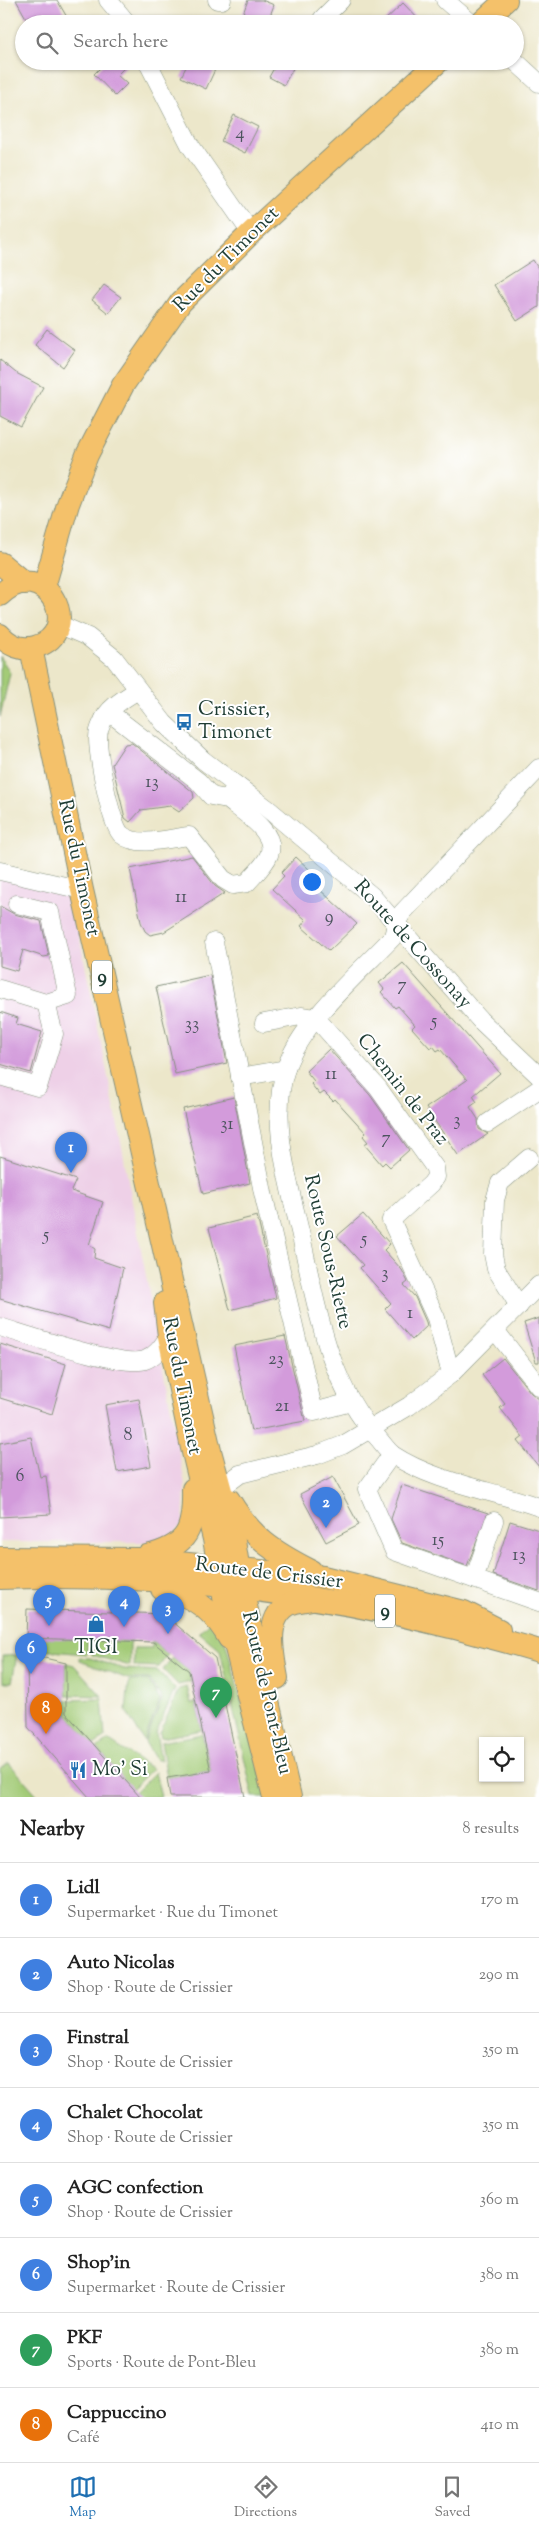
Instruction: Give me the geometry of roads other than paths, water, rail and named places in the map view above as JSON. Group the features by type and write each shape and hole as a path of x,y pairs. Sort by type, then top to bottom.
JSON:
{"main road":[{"path":"490,15 506,0"},
{"name":"Rue du Timonet","path":"34,585 87,455 122,385 181,302 251,233 429,70"},
{"path":"0,563 34,585 57,603 58,624 48,640 31,648 20,648 9,644 0,636"},
{"path":"0,595 15,584 34,585"},
{"name":"Rue du Timonet","path":"31,648 82,890 153,1205 210,1451 222,1488"},
{"name":"Rue du Timonet","path":"153,1205 169,1336 192,1448 230,1578"},
{"path":"192,1448 192,1524 181,1540 167,1552 138,1569 199,1604 212,1614 236,1649"},
{"path":"222,1488 230,1578"},
{"name":"9","path":"222,1488 237,1514 261,1543 323,1577"},
{"name":"Route de Crissier","path":"0,1558 50,1556 138,1569 230,1578 323,1577 464,1612 532,1649"},
{"name":"Route de Crissier","path":"0,1578 56,1576 138,1569"},
{"name":"Route de Crissier","path":"230,1578 313,1598 397,1614 532,1649"},
{"name":"Route de Pont-Bleu","path":"230,1578 236,1649 274,1797"},
{"name":"Route de Pont-Bleu","path":"230,1578 290,1797"},
{"path":"296,1797 296,1769 272,1650 272,1631 276,1619 288,1606 313,1598"}],"street":[{"path":"108,0 120,15"},
{"path":"217,0 222,0"},
{"path":"326,15 341,0"},
{"path":"450,5 462,15"},
{"path":"524,69 539,82"},
{"path":"152,70 190,145 251,233"},
{"name":"Route de Cossonay","path":"58,624 88,637 114,658 164,723 203,760 232,792 350,877 372,896 480,1020 539,1076"},
{"path":"110,713 198,781 211,796 232,792 262,829 270,840 270,854 247,883 233,885 224,879 189,836 147,841 132,840 120,834 113,820 98,738 102,721 118,702 138,690"},
{"name":"Route Sous-Riette","path":"539,768 402,913 396,924 393,937 316,1018 296,1044 286,1069 279,1117 290,1188 317,1308 330,1352 351,1402 369,1428 392,1454 427,1472 539,1507"},
{"path":"0,871 82,890"},
{"path":"0,988 46,1003 68,996 50,912 17,904"},
{"path":"214,942 263,1193 314,1412 351,1402"},
{"path":"0,1076 38,1087 54,1034 46,1003"},
{"path":"264,1023 301,1016 316,1018"},
{"name":"Chemin de Praz","path":"316,1018 378,1088 435,1168 436,1177 432,1184 391,1220 436,1318 451,1374"},
{"path":"240,1077 286,1069"},
{"path":"488,1123 539,1089"},
{"path":"519,1306 496,1269 493,1254 495,1200 500,1183 529,1158"},
{"path":"263,1193 290,1188"},
{"path":"222,1488 240,1474 317,1454 343,1445 409,1406 451,1374 539,1285"},
{"path":"291,1314 317,1308"},
{"path":"0,1328 122,1361 145,1360 161,1349 169,1336"},
{"path":"495,1330 539,1387"},
{"path":"392,1454 366,1490 394,1551 539,1602"},
{"path":"474,1579 494,1521"}],"place":[{"name":"Crissier, Timonet","path":"184,722"},
{"name":"Lidl","path":"71,1173"},
{"name":"Auto Nicolas","path":"326,1528"},
{"name":"TIGI","path":"96,1624"},
{"name":"AGC confection","path":"49,1626"},
{"name":"Chalet Chocolat","path":"124,1627"},
{"name":"Finstral","path":"168,1634"},
{"name":"Shop'in","path":"31,1674"},
{"name":"PKF","path":"216,1718"},
{"name":"Cappuccino","path":"46,1734"},
{"name":"Mo' Si","path":"78,1770"}]}
